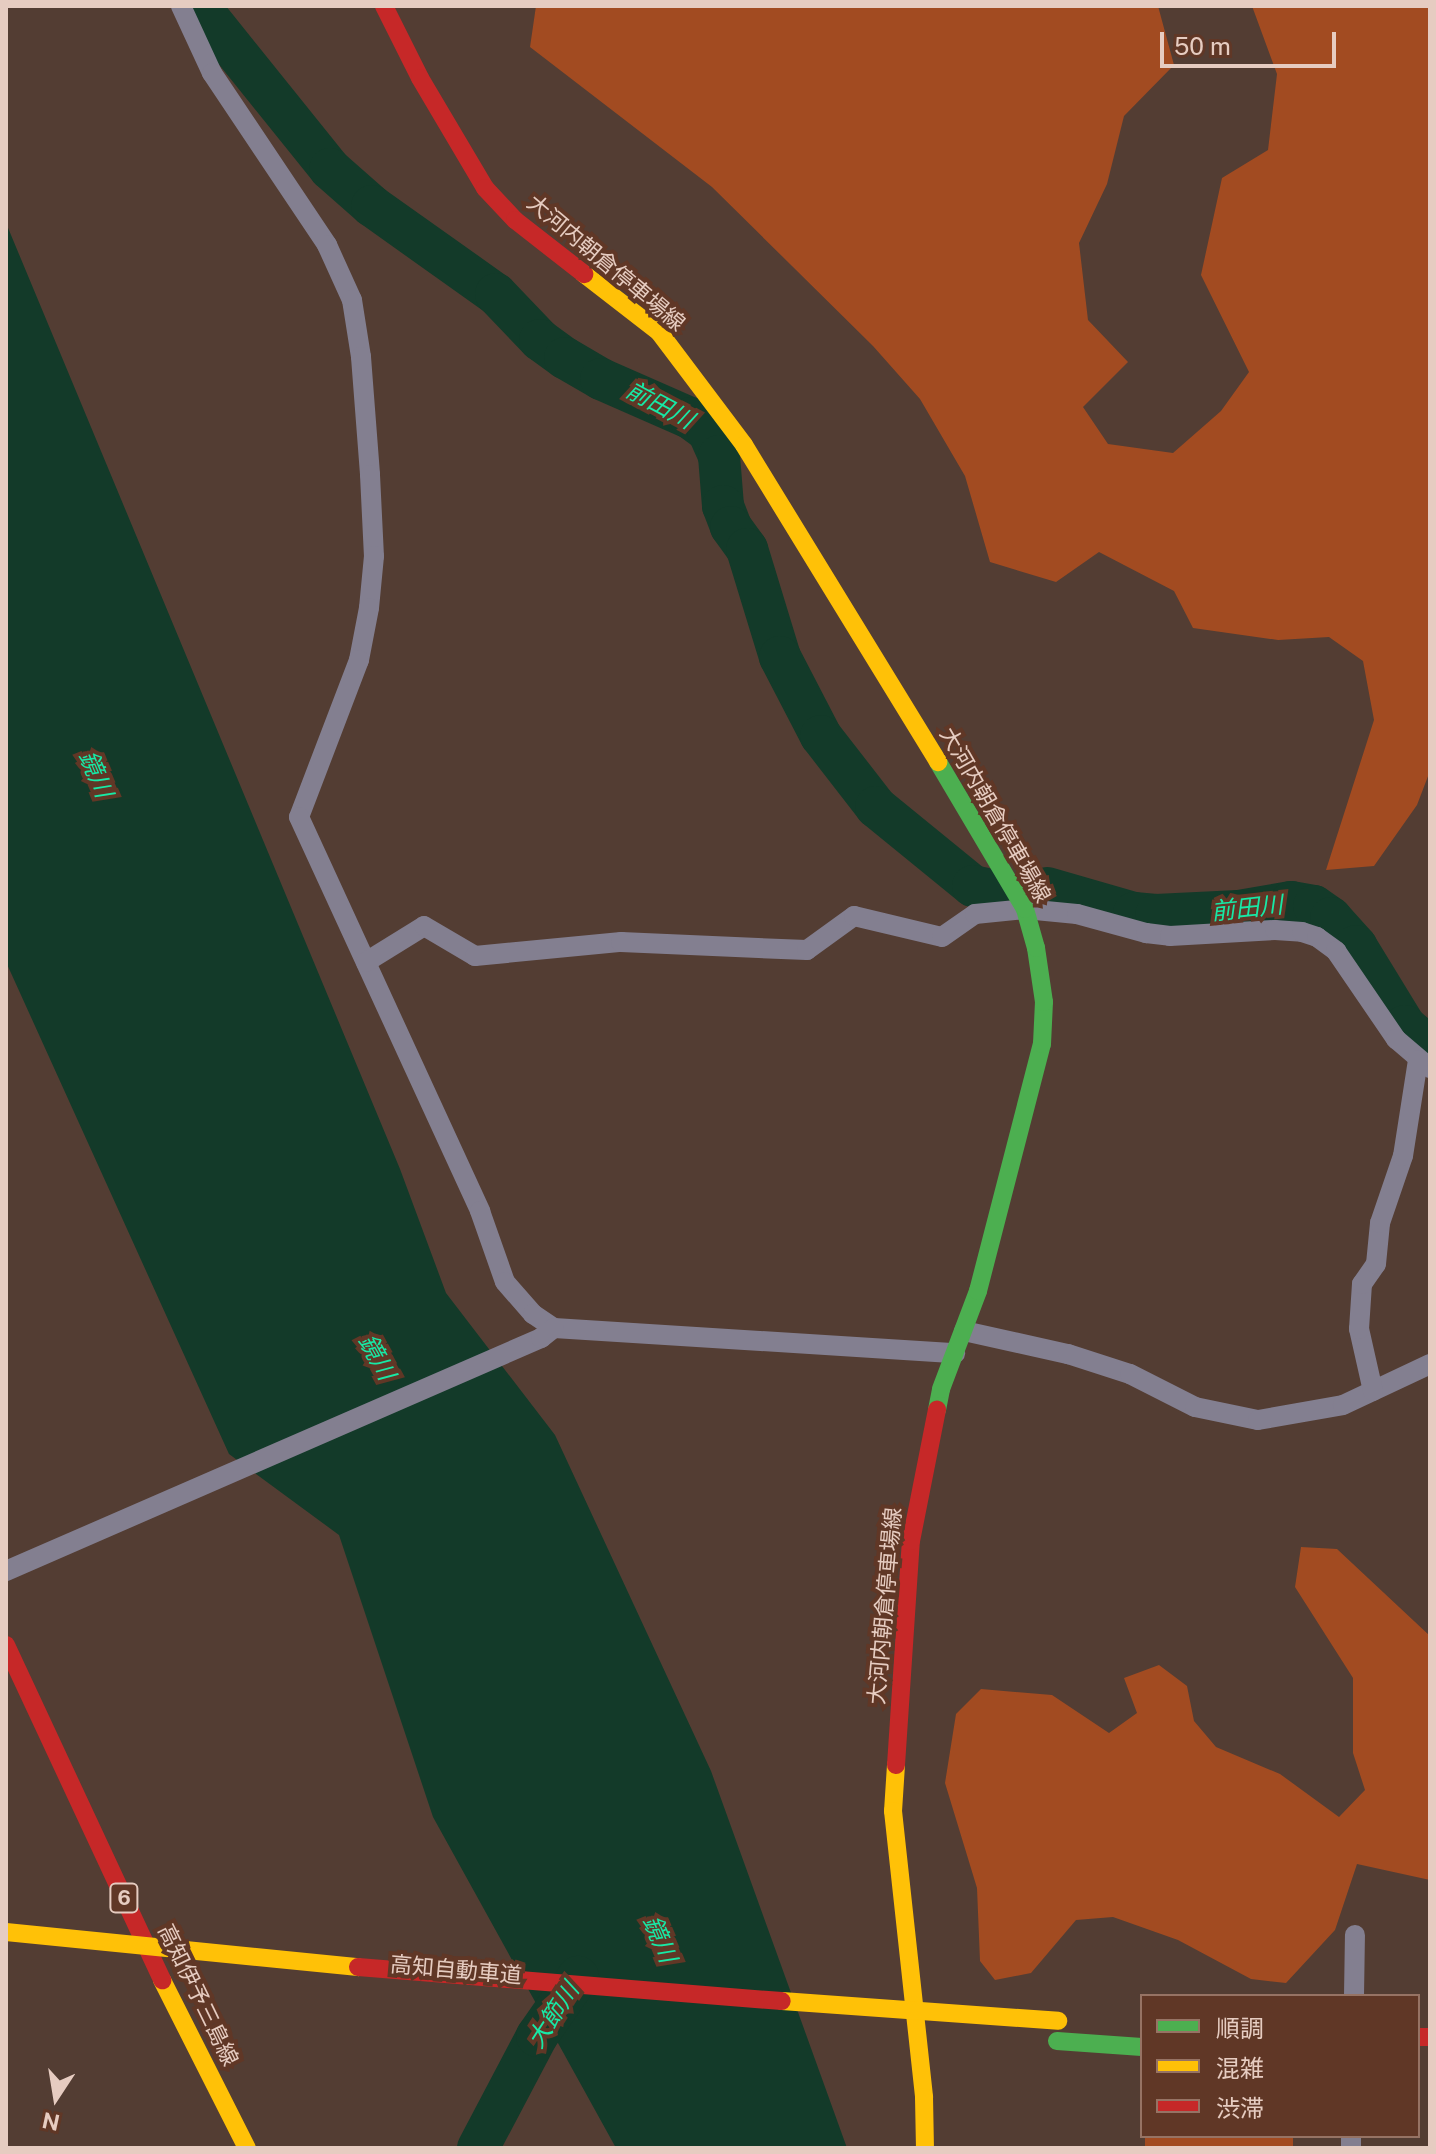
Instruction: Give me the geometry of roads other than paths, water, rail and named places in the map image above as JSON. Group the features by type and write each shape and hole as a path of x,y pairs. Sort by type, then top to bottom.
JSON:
{"main road":[{"name":"大河内朝倉停車場線","path":"384,6 427,91 485,188 515,220 659,332 693,373 752,458 1025,909 1036,948 1044,1002 1042,1044 978,1291 941,1389 911,1541 893,1811 924,2097 925,2148"},
{"name":"高知伊予三島線","path":"6,1645 176,2009 247,2148"},
{"name":"高知自動車道","path":"6,1932 463,1977 1065,2022"},
{"path":"138,1965 185,1970"},
{"name":"高知自動車道","path":"232,1974 466,1995"},
{"path":"902,2030 933,2032"},
{"path":"1050,2041 1140,2047"}],"street":[{"path":"181,6 212,73 327,245 352,300 361,357 374,556 369,608 359,660 299,817 480,1211 505,1282 547,1333"},
{"path":"366,962 424,926 475,956 621,942 807,950 854,916 942,937 975,914 1025,909 1077,914 1146,933 1170,936 1275,930 1317,937 1336,951 1396,1039 1424,1064 1403,1156 1380,1223 1376,1264 1362,1284 1359,1329 1373,1391"},
{"path":"964,1331 1068,1354 1130,1374 1195,1407 1258,1420 1322,1411 1430,1364"},
{"path":"6,1571 547,1333 955,1353"},
{"path":"1354,1994 1355,1935"}],"water":[{"name":"鏡川","path":"6,223 400,1169 446,1293 555,1435 711,1771 847,2148 616,2148 433,1817 339,1535 229,1454 6,962"}],"waterway":[{"name":"前田川","path":"199,6 330,169 372,206 496,294 540,340 565,358 601,379 690,418 708,431 719,456 723,506 731,527 747,549 780,657 821,736 876,807 973,886 992,890"},
{"name":"前田川","path":"1047,888 1134,913 1156,915 1239,911 1291,902 1314,906 1331,918 1356,946 1405,1026 1430,1048"},
{"name":"大節川","path":"478,2148 537,2036 578,1977"}]}
